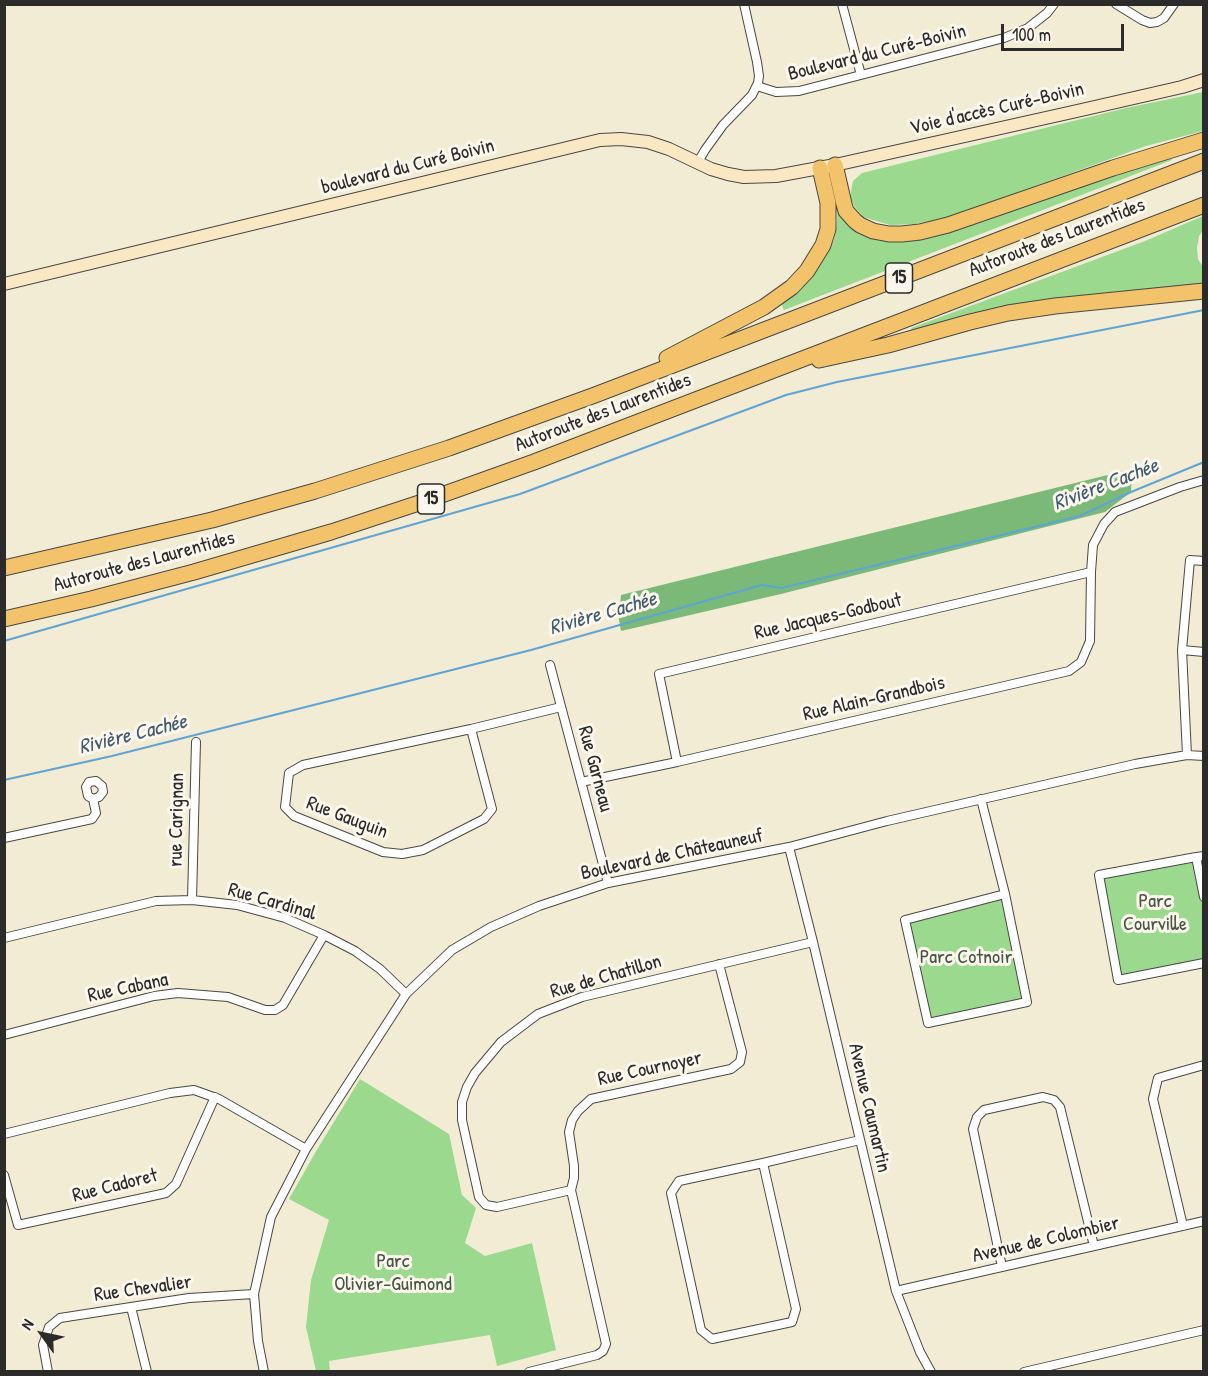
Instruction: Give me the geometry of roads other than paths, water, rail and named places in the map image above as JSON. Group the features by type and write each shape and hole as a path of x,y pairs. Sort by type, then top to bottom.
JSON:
{"highway":[{"path":"827,167 846,211 855,221 873,231 902,234 948,225 1113,168 1203,140"},
{"name":"Autoroute des Laurentides","path":"4,567 212,520 385,470 595,395 1203,161"},
{"path":"595,395 749,316 777,299 801,279 819,254 826,237 828,228 827,167"},
{"name":"Autoroute des Laurentides","path":"4,619 158,582 265,552 342,529 491,478 1203,205"},
{"path":"775,369 888,345 1008,313 1203,291"}],"street":[{"path":"699,162 723,125 752,95 757,86 759,76 757,62 744,4"},
{"path":"842,4 861,75"},
{"name":"Boulevard du Curé-Boivin","path":"757,86 771,92 799,91 954,52 1017,34 1039,20 1054,4"},
{"path":"1116,4 1150,23 1164,18 1174,4"},
{"name":"Voie d'accès Curé-Boivin","path":"827,167 1182,87 1203,80"},
{"name":"Voie d'accès Curé-Boivin","path":"1182,87 1203,85"},
{"name":"boulevard du Curé Boivin","path":"4,284 600,140 621,139 648,142 669,148 723,173 744,177 776,176 827,167"},
{"path":"1091,572 1093,545 1104,524 1115,512 1203,480"},
{"path":"1187,755 1182,650 1190,560 1203,561"},
{"name":"Rue Jacques-Godbout","path":"677,762 659,674 1091,572"},
{"name":"Rue Alain-Grandbois","path":"581,782 677,762 1068,671 1081,662 1090,642 1091,572"},
{"path":"1182,650 1203,652"},
{"name":"Rue Garneau","path":"550,664 608,883"},
{"name":"Rue Gauguin","path":"471,729 492,809 484,819 423,849 402,854 383,852 294,816 285,807 289,773 303,765 561,707"},
{"name":"rue Carignan","path":"192,900 196,742"},
{"name":"Boulevard de Châteauneuf","path":"264,1371 258,1341 254,1294 271,1217 306,1149 406,994 452,950 491,927 539,906 608,883 789,847 887,821 1135,764 1187,755 1203,756"},
{"path":"4,838 92,819 96,813 93,799"},
{"path":"981,799 1005,894 1027,1002 928,1023 906,920 1005,894"},
{"name":"Avenue Caumartin","path":"789,847 896,1291 920,1352 931,1371"},
{"path":"1203,897 1200,856 1099,875 1118,980 1203,963"},
{"name":"Rue Cardinal","path":"4,938 156,901 192,900 237,905 285,918 356,951 380,969 406,994"},
{"name":"Rue Cabana","path":"4,1035 154,996 178,993 228,997 265,1010 275,1010 283,1005 324,935"},
{"name":"Rue de Chatillon","path":"571,1191 497,1207 486,1205 479,1197 462,1120 462,1102 475,1073 501,1042 537,1014 582,997 813,942"},
{"name":"Rue Cournoyer","path":"529,1371 597,1355 603,1351 606,1344 571,1191 574,1166 569,1132 572,1120 591,1099 731,1069 740,1062 742,1052 719,964"},
{"path":"1183,1226 1154,1099 1158,1078 1203,1065"},
{"path":"4,1134 170,1093 194,1090 215,1097 306,1149"},
{"name":"Rue Cadoret","path":"4,1175 18,1225 166,1193 176,1184 215,1097"},
{"path":"1002,1267 973,1129 977,1117 984,1110 1043,1097 1054,1100 1060,1107 1094,1246"},
{"path":"763,1163 796,1309 792,1322 712,1340 701,1330 671,1193 679,1181 860,1140"},
{"name":"Avenue de Colombier","path":"896,1291 1203,1221"},
{"name":"Rue Chevalier","path":"48,1371 43,1346 49,1327 60,1318 189,1298 254,1294"},
{"path":"131,1307 147,1371"},
{"path":"1024,1371 1203,1330"}],"waterway":[{"path":"4,641 520,494 786,395 837,382 1204,310"},
{"name":"Rivière Cachée","path":"4,780 112,756 531,650 762,585 782,588 1080,516 1204,462"}],"park label":[{"name":"Parc Courville","path":"1155,914"},
{"name":"Parc Cotnoir","path":"966,958"},
{"name":"Parc Olivier-Guimond","path":"393,1274"}]}
